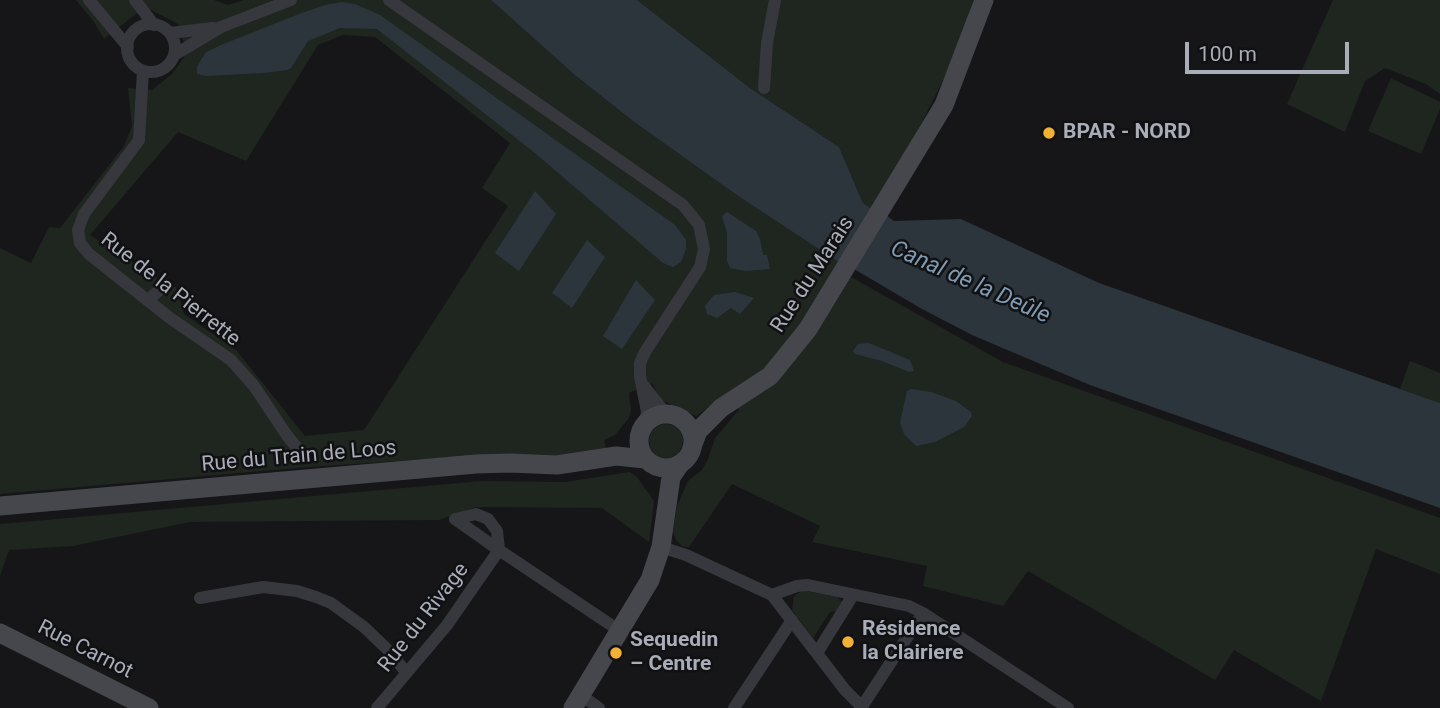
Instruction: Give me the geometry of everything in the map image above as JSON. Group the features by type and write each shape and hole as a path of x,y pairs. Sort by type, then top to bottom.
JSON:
{"street":[{"path":"89,0 128,47 131,61 143,71 159,71 171,62 174,40 170,33"},
{"path":"135,0 154,25 170,33 220,27"},
{"path":"174,55 220,27 291,0"},
{"path":"388,0 683,205 696,219 704,240 700,267 645,352 640,369 647,412 639,443 662,486 666,504"},
{"path":"764,88 767,43 775,0"},
{"name":"Rue du Marais","path":"944,106 984,0"},
{"name":"Rue du Marais","path":"692,444 698,430 715,411 770,376 802,337 963,76 997,0"},
{"path":"128,47 133,33 139,28 154,25"},
{"name":"Rue de la Pierrette","path":"143,71 139,140 84,214 78,230 80,243 148,300 231,360 254,386 301,453"},
{"path":"85,249 93,238"},
{"path":"148,300 166,284"},
{"path":"599,708 577,702 645,590 661,547 671,477 688,456 692,444 691,432 678,418 658,404 642,383"},
{"name":"Rue du Marais","path":"678,418 715,411"},
{"path":"643,426 657,416 678,418"},
{"name":"Rue du Train de Loos","path":"602,457 628,444 643,426"},
{"name":"Rue du Train de Loos","path":"0,506 476,464 557,465 626,455 649,462"},
{"path":"649,462 664,468 680,464"},
{"path":"661,547 686,555 772,595 862,708 923,613"},
{"name":"Rue du Rivage","path":"377,708 447,625 499,550 621,631"},
{"path":"772,595 803,585 909,607 923,613 1068,708"},
{"path":"200,598 263,587 288,589 316,597 331,603 364,627 381,642 407,673"},
{"path":"817,653 853,595"},
{"path":"734,708 792,620"},
{"name":"Rue Carnot","path":"0,633 149,708"}],"shaded area":[{"path":"76,0 214,0 228,5 244,0 491,0 576,76 633,121 738,196 834,257 851,277 1003,362 1440,518 1440,574 1376,549 1321,701 1234,650 1215,680 1028,571 1003,606 923,586 927,566 812,542 820,526 732,484 689,547 682,546 673,532 677,506 688,481 702,470 715,438 739,410 723,396 696,416 661,400 652,383 629,393 629,418 615,435 604,440 606,449 571,457 501,454 296,468 0,494 0,248 31,263 49,227 60,228 124,146 132,126 128,88 152,90 172,74 187,53 178,24 145,7 104,39","holes":["343,35 375,37 510,143 482,188 508,206 364,430 305,436 237,351 184,314 176,287 90,235 178,132 246,161 318,45"]},
{"path":"637,0 973,0 956,54 920,126 872,209 863,203 839,147 750,88"},
{"path":"1333,0 1440,0 1440,94 1426,84 1385,68 1365,81 1345,132 1287,104"},
{"path":"1391,78 1440,102 1440,109 1421,154 1368,131"},
{"path":"1410,361 1440,373 1440,403 1400,389"},
{"path":"666,424 678,429 683,441 678,453 666,458 654,453 649,441 654,429"},
{"path":"630,472 637,477 654,501 649,542 602,508 476,507 439,520 190,522 73,546 9,550 0,576 0,524 482,481 565,482"},
{"path":"807,591 837,597 842,602 840,611 830,612 813,638 792,610 794,596"}],"water":[{"path":"491,0 637,0 750,88 839,147 863,203 872,209 839,262 738,196 633,121 576,76"},
{"path":"342,2 355,4 380,15 675,225 686,240 681,262 673,267 663,263 535,153 377,29 340,28 308,41 287,70 206,76 197,74 197,67 206,52 299,14"},
{"path":"535,191 556,214 519,271 495,253"},
{"path":"727,212 756,231 770,269 745,271 730,268 727,261 727,233 722,216"},
{"name":"Canal de la Deûle","path":"887,216 894,221 961,219 1099,283 1440,403 1440,508 1090,385 972,335 922,309 854,269"},
{"path":"587,240 605,257 572,308 552,293"},
{"path":"636,280 655,300 622,349 603,336"},
{"path":"735,292 754,298 740,314 731,308 717,318 707,314 705,306 714,295"},
{"path":"869,343 910,360 914,371 909,372 855,354 853,351 858,344"},
{"path":"911,389 931,392 956,401 971,412 972,416 964,427 935,442 916,446 904,434 900,423 907,391"}],"place":[{"name":"BPAR - NORD","path":"1049,133"},
{"name":"Résidence la Clairiere","path":"848,642"},
{"name":"Sequedin – Centre","path":"616,653"}]}
